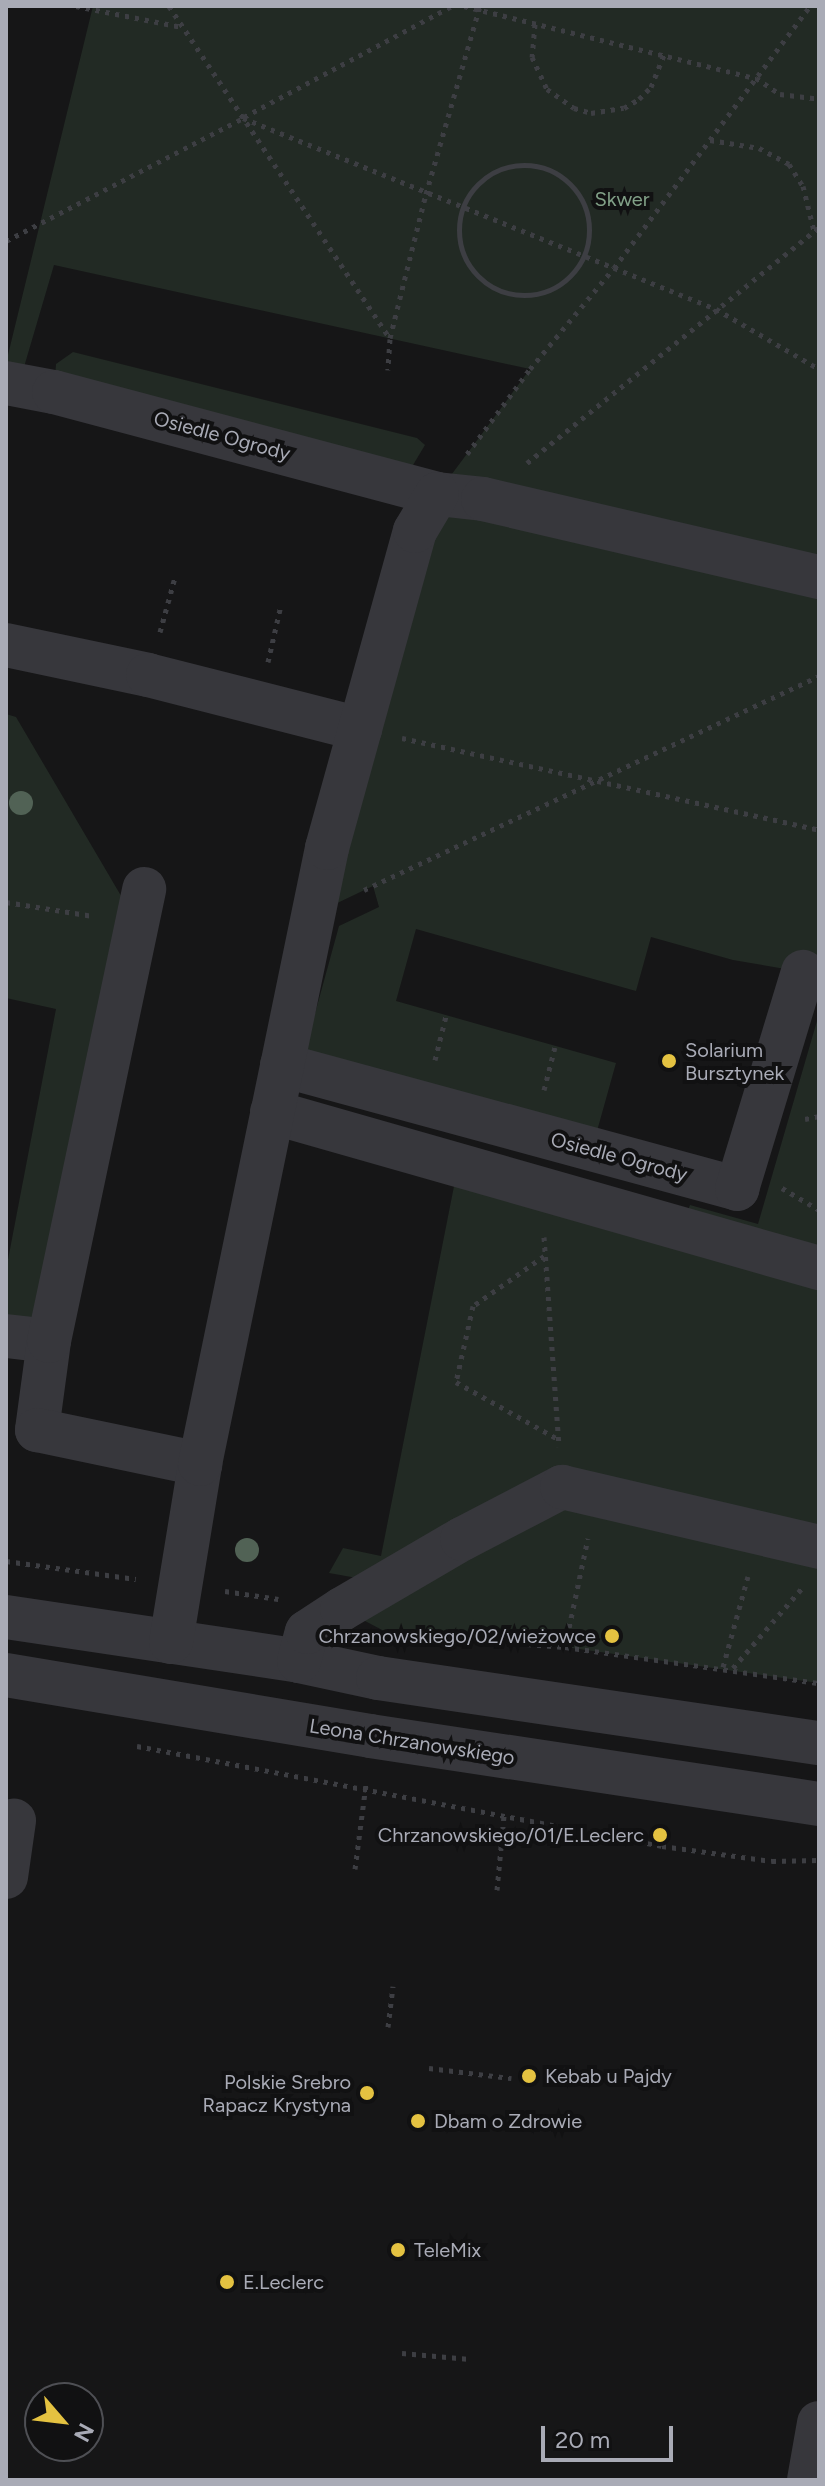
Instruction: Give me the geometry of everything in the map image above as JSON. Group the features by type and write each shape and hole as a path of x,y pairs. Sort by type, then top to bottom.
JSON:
{"street":[{"name":"Osiedle Ogrody","path":"6,383 54,392 437,494 483,499 819,577"},
{"path":"171,1642 200,1464 312,915 415,531 437,494"},
{"path":"6,645 148,675 360,729"},
{"path":"141,906 49,1341 21,1420 200,1464"},
{"name":"Osiedle Ogrody","path":"282,1065 737,1189 803,972"},
{"path":"272,1112 819,1268"},
{"path":"6,1336 49,1341"},
{"path":"299,1661 307,1632 330,1617 462,1539 579,1491 759,1533 814,1564"},
{"path":"6,1617 299,1661 378,1678 819,1743"},
{"name":"Leona Chrzanowskiego","path":"6,1675 370,1736 819,1804"},
{"path":"6,1877 14,1821"},
{"path":"809,2480 819,2423"}],"path":[{"path":"76,6 183,27"},
{"path":"169,6 390,339"},
{"path":"6,241 452,6"},
{"path":"464,6 756,78 780,94 819,99"},
{"path":"437,494 530,369 614,268 810,6"},
{"path":"388,370 390,339 426,194 480,8"},
{"path":"535,24 532,57 547,89 574,108 591,113 624,108 639,99 660,72 664,55"},
{"path":"243,118 716,309 819,369"},
{"path":"483,499 816,229 803,186 789,164 759,148 709,140"},
{"path":"528,164 548,169 566,179 583,204 590,234 585,254 574,272 559,285 519,296 499,291 481,280 464,255 458,226 461,206 473,188 498,170 528,164"},
{"path":"148,675 175,577"},
{"path":"258,702 281,605"},
{"path":"312,915 595,778 819,676"},
{"path":"360,729 595,778 819,830"},
{"path":"6,902 141,906"},
{"path":"541,1189 559,1439 579,1491 565,1647"},
{"path":"545,1256 473,1306 456,1382 559,1439"},
{"path":"723,1667 759,1533"},
{"path":"732,1669 814,1564"},
{"path":"125,1744 662,1846 772,1861 819,1860"},
{"path":"497,1890 504,1816"},
{"path":"388,2027 393,1986"},
{"path":"429,2068 511,2078"},
{"path":"402,2353 470,2359"}],"green space":[{"name":"Skwer","path":"93,6 819,6 819,965 803,972 733,960 651,937 636,991 416,929 396,1001 616,1063 592,1149 305,1050 339,926 379,907 373,886 312,915 437,494 530,369 54,265 24,367 6,363"},
{"path":"73,352 417,438 425,445 401,485 54,392 56,364"},
{"path":"6,714 16,717 137,923 49,1341 6,1336 6,1270 56,1009 6,998"},
{"path":"819,1014 819,1683 565,1647 386,1632 342,1609 385,1583 329,1573 343,1548 381,1556 458,1166 681,1228 690,1205 758,1224"}],"place":[{"name":"Solarium Bursztynek","path":"669,1061"},
{"name":"Chrzanowskiego/02/wieżowce","path":"612,1636"},
{"name":"Chrzanowskiego/01/E.Leclerc","path":"660,1835"},
{"name":"Kebab u Pajdy","path":"529,2076"},
{"name":"Polskie Srebro Rapacz Krystyna","path":"367,2093"},
{"name":"Dbam o Zdrowie","path":"418,2121"},
{"name":"TeleMix","path":"398,2250"},
{"name":"E.Leclerc","path":"227,2282"}]}
